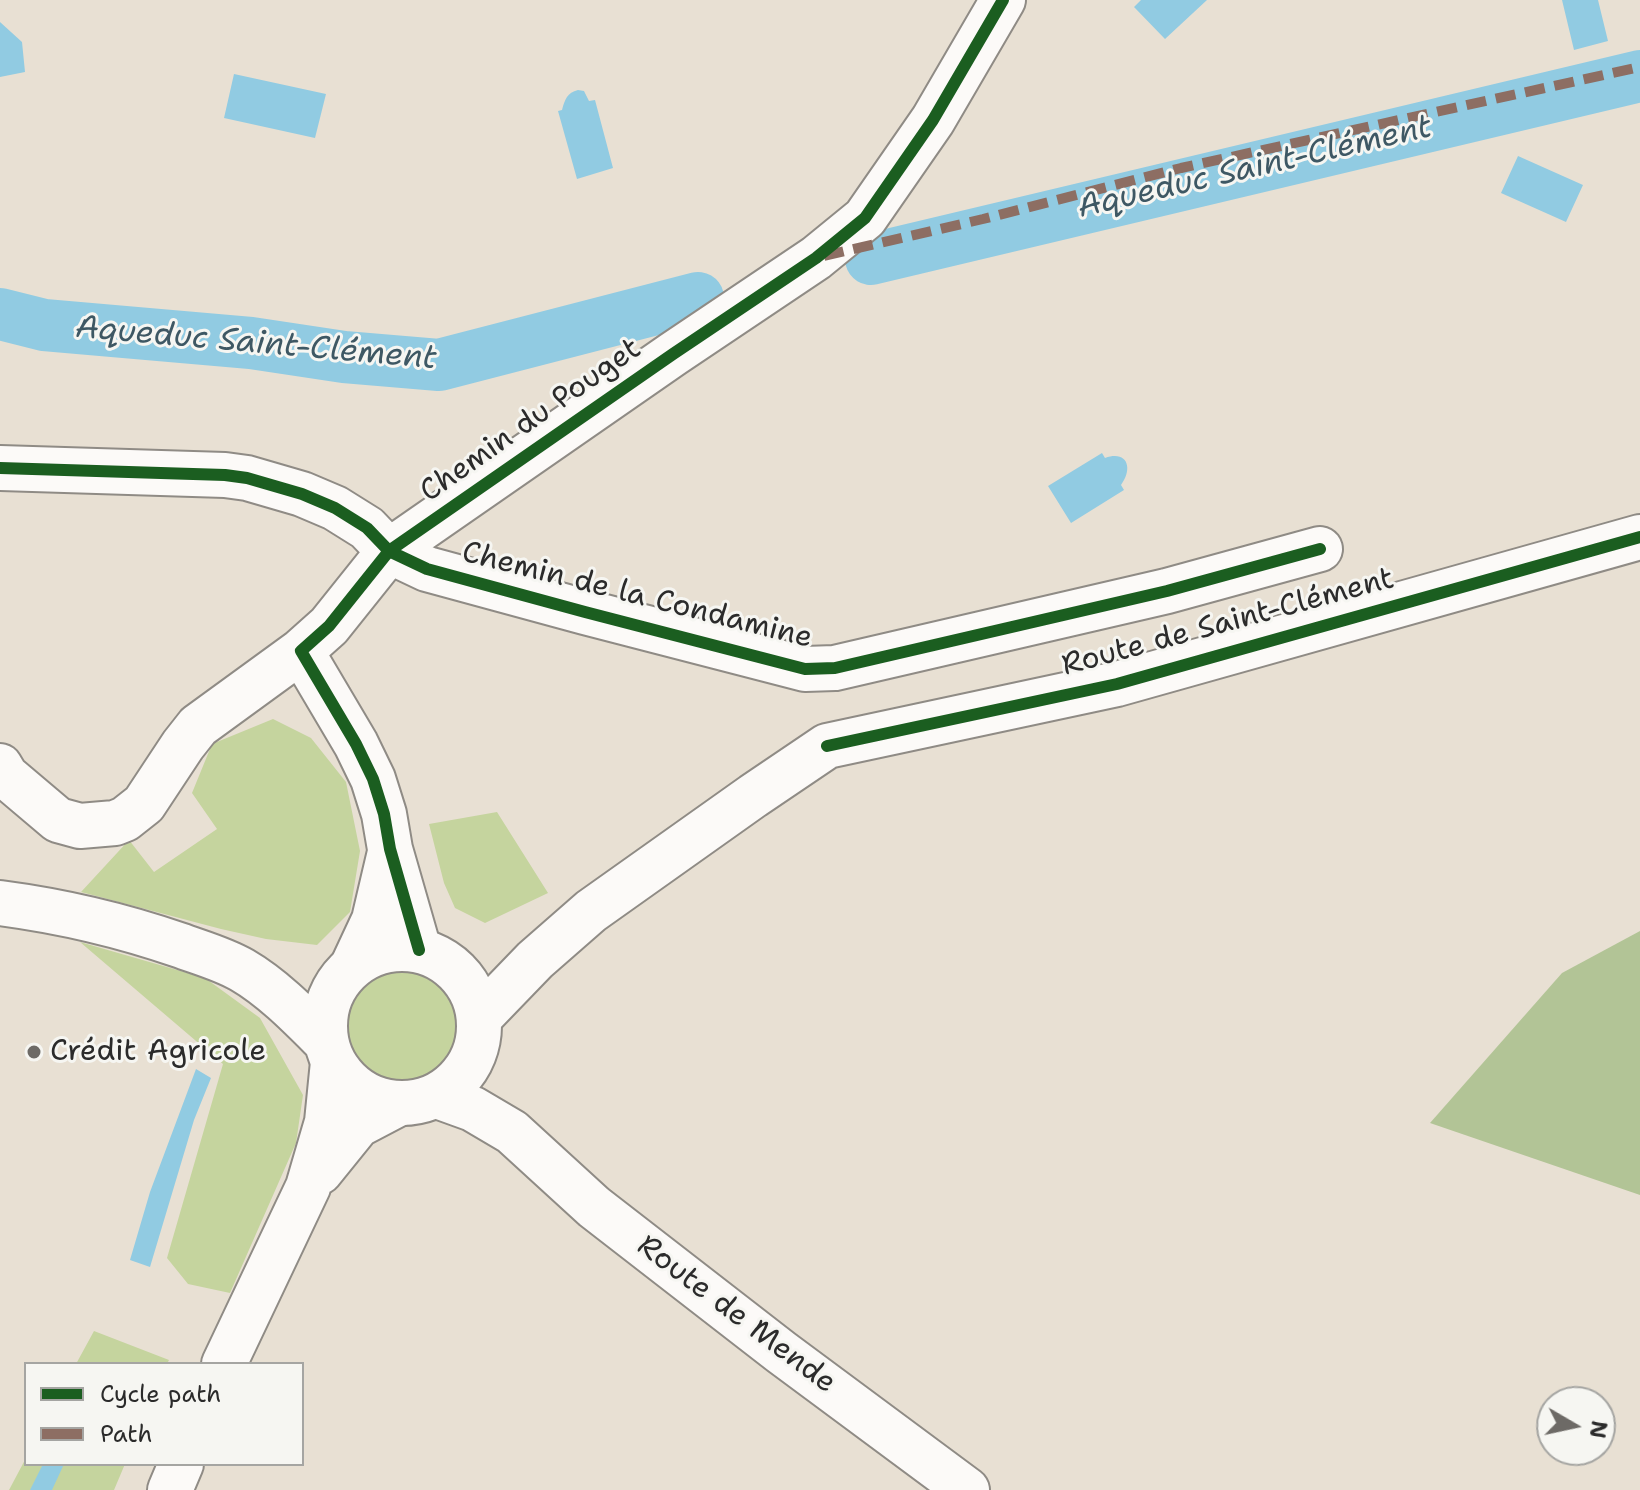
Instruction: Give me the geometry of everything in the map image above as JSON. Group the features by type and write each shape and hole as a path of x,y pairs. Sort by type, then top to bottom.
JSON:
{"street":[{"name":"Chemin du Pouget","path":"0,766 6,776 58,820 80,826 115,823 125,819 144,804 198,726 301,651 329,626 389,551 816,258 865,218 933,120 1003,0"},
{"name":"Chemin de la Condamine","path":"0,468 247,478 302,494 335,508 367,528 389,551 427,569 805,669 835,668 1137,598 1320,549"},
{"name":"Route de Saint-Clément","path":"476,1036 535,960 580,920 740,804 827,746 1117,684 1640,537"},
{"path":"301,651 365,761 384,814 390,849 429,953"},
{"path":"225,1362 308,1187 327,1122 330,1052 324,1021 328,1000 374,920 390,849"},
{"path":"0,903 132,929 218,958 244,971 295,1011 330,1052 349,1084 372,1098 418,1100"},
{"name":"Route de Saint-Clément","path":"429,953 491,959 580,920"},
{"path":"244,971 302,980 345,973 373,953 396,948 429,953 458,972 473,993 476,1036 465,1071 453,1085 358,1125 308,1187"},
{"name":"Route de Mende","path":"476,1036 512,1132"},
{"name":"Route de Mende","path":"418,1100 473,1109 512,1132 594,1207 781,1352 967,1490"},
{"path":"170,1490 180,1466"}],"green space":[{"path":"273,719 311,738 346,782 360,851 350,912 317,945 266,939 221,929 81,892 129,840 154,872 217,829 192,793 212,744"},
{"path":"497,812 548,893 485,923 455,908 444,883 429,824"},
{"path":"1640,931 1640,1195 1430,1123 1562,973"},
{"path":"80,942 205,978 260,1018 303,1095 296,1143 230,1293 188,1284 167,1258 223,1064"},
{"path":"401,967 424,971 443,984 456,1003 460,1026 456,1049 443,1068 424,1081 401,1085 378,1081 359,1068 346,1049 342,1026 346,1003 359,984 378,971"},
{"path":"94,1331 169,1360 168,1362 77,1362"},
{"path":"24,1462 24,1466 124,1466 114,1490 9,1490"}],"water":[{"path":"1141,0 1207,0 1165,39 1134,7"},
{"path":"1562,0 1598,0 1608,41 1574,50"},
{"path":"0,22 22,42 25,72 0,77"},
{"path":"234,74 326,94 315,138 224,118"},
{"path":"578,90 584,91 589,101 595,100 613,168 577,179 558,111 562,110 569,95"},
{"path":"1518,156 1583,185 1566,222 1501,193"},
{"path":"1102,453 1105,458 1119,457 1126,462 1127,473 1121,485 1124,490 1071,523 1048,486"},
{"path":"196,1069 211,1078 194,1120 150,1267 130,1260 150,1192"},
{"path":"42,1466 63,1466 52,1490 30,1490"}],"waterway":[{"name":"Aqueduc Saint-Clément","path":"871,259 1640,76"},
{"name":"Aqueduc Saint-Clément","path":"0,314 44,325 251,343 344,357 439,365 698,298"}],"marked path":[{"path":"824,256 1181,168 1640,67"}],"cycle path":[{"path":"419,950 373,779 301,651 329,626 389,551 816,258 865,218 933,120 1003,0"},
{"path":"0,468 247,478 302,494 335,508 367,528 389,551 427,569 805,669 835,668 1167,591 1320,549"},
{"path":"827,746 1117,684 1640,537"}],"place":[{"name":"Crédit Agricole","path":"34,1052"}]}
